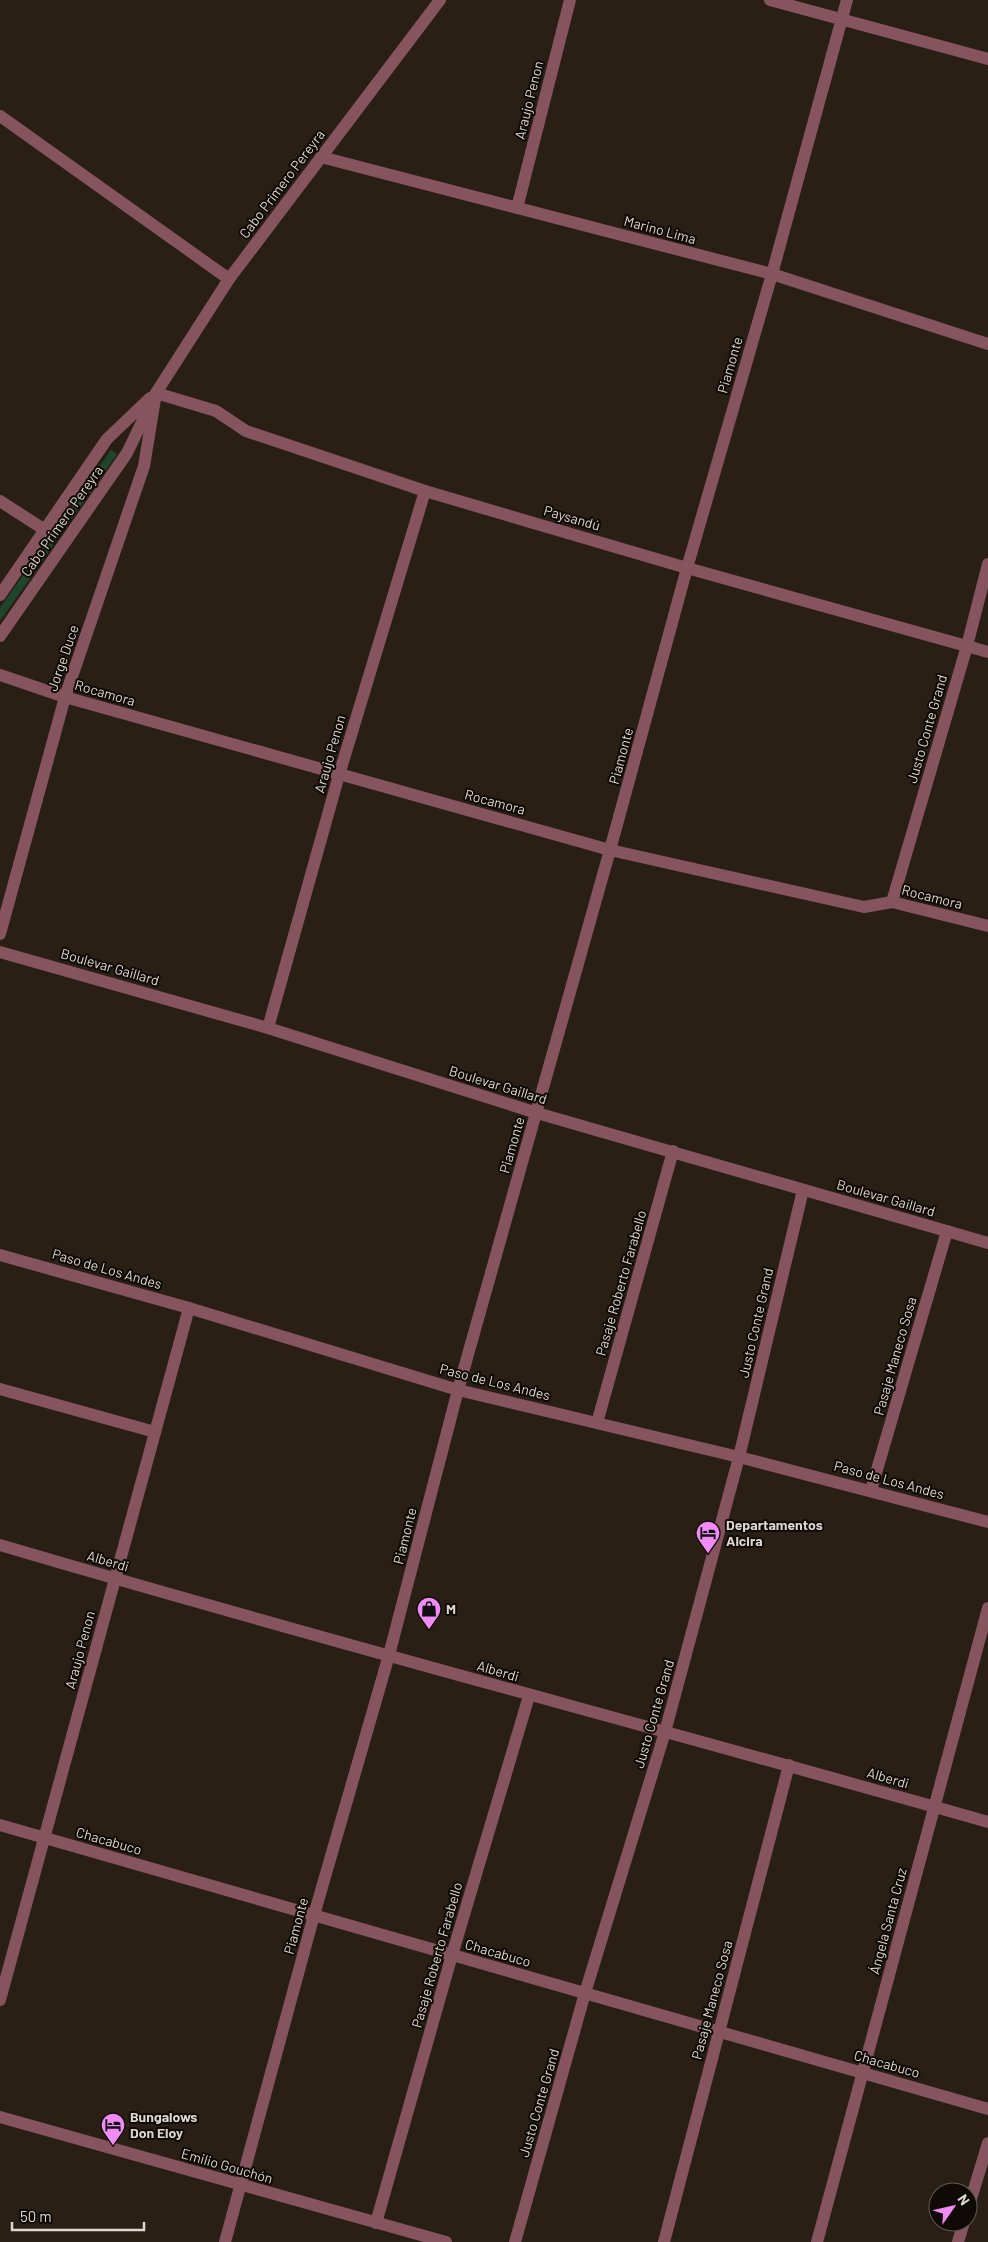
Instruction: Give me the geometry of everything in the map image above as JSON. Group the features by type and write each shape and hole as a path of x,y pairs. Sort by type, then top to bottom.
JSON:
{"street":[{"name":"Cabo Primero Pereyra","path":"0,636 127,453 156,393 229,279 440,0"},
{"name":"Araujo Penon","path":"517,208 570,0"},
{"path":"770,0 988,59"},
{"name":"Piamonte","path":"225,2242 314,1916 389,1655 458,1390 537,1113 687,568 772,274 847,0"},
{"path":"0,116 229,279"},
{"name":"Marino Lima","path":"321,157 772,274 988,344"},
{"name":"Cabo Primero Pereyra","path":"0,595 107,439 156,393"},
{"name":"Paysandú","path":"156,393 216,411 246,431 425,491 687,568 988,652"},
{"name":"Jorge Duce","path":"0,934 65,697 144,466 156,393"},
{"name":"Araujo Penon","path":"268,1028 339,775 425,491"},
{"path":"0,501 45,530"},
{"name":"Justo Conte Grand","path":"892,902 968,646 988,564"},
{"name":"Rocamora","path":"0,675 65,697 610,850 864,907 892,902 988,926"},
{"name":"Boulevar Gaillard","path":"0,952 268,1028 537,1113 988,1243"},
{"name":"Pasaje Roberto Farabello","path":"597,1423 673,1151"},
{"name":"Justo Conte Grand","path":"515,2242 585,1994 665,1732 739,1457 803,1190"},
{"name":"Pasaje Maneco Sosa","path":"871,1490 948,1231"},
{"name":"Paso de Los Andes","path":"0,1255 189,1308 458,1390 739,1457 988,1522"},
{"name":"Araujo Penon","path":"0,2000 189,1308"},
{"path":"0,1389 155,1432"},
{"name":"Alberdi","path":"0,1545 530,1696 789,1765 988,1822"},
{"name":"Ángela Santa Cruz","path":"817,2242 864,2073 933,1806 988,1608"},
{"name":"Pasaje Roberto Farabello","path":"376,2223 452,1955 530,1696"},
{"name":"Pasaje Maneco Sosa","path":"664,2242 789,1765"},
{"name":"Chacabuco","path":"0,1825 988,2109"},
{"name":"Emilio Gouchón","path":"0,2117 446,2242"},
{"path":"976,2182 988,2143"}],"green space":[{"path":"111,450 117,454 0,621 0,608"}],"place":[{"name":"Departamentos Alcira","path":"708,1554"},
{"name":"M","path":"429,1630"},
{"name":"Bungalows Don Eloy","path":"113,2146"}]}
